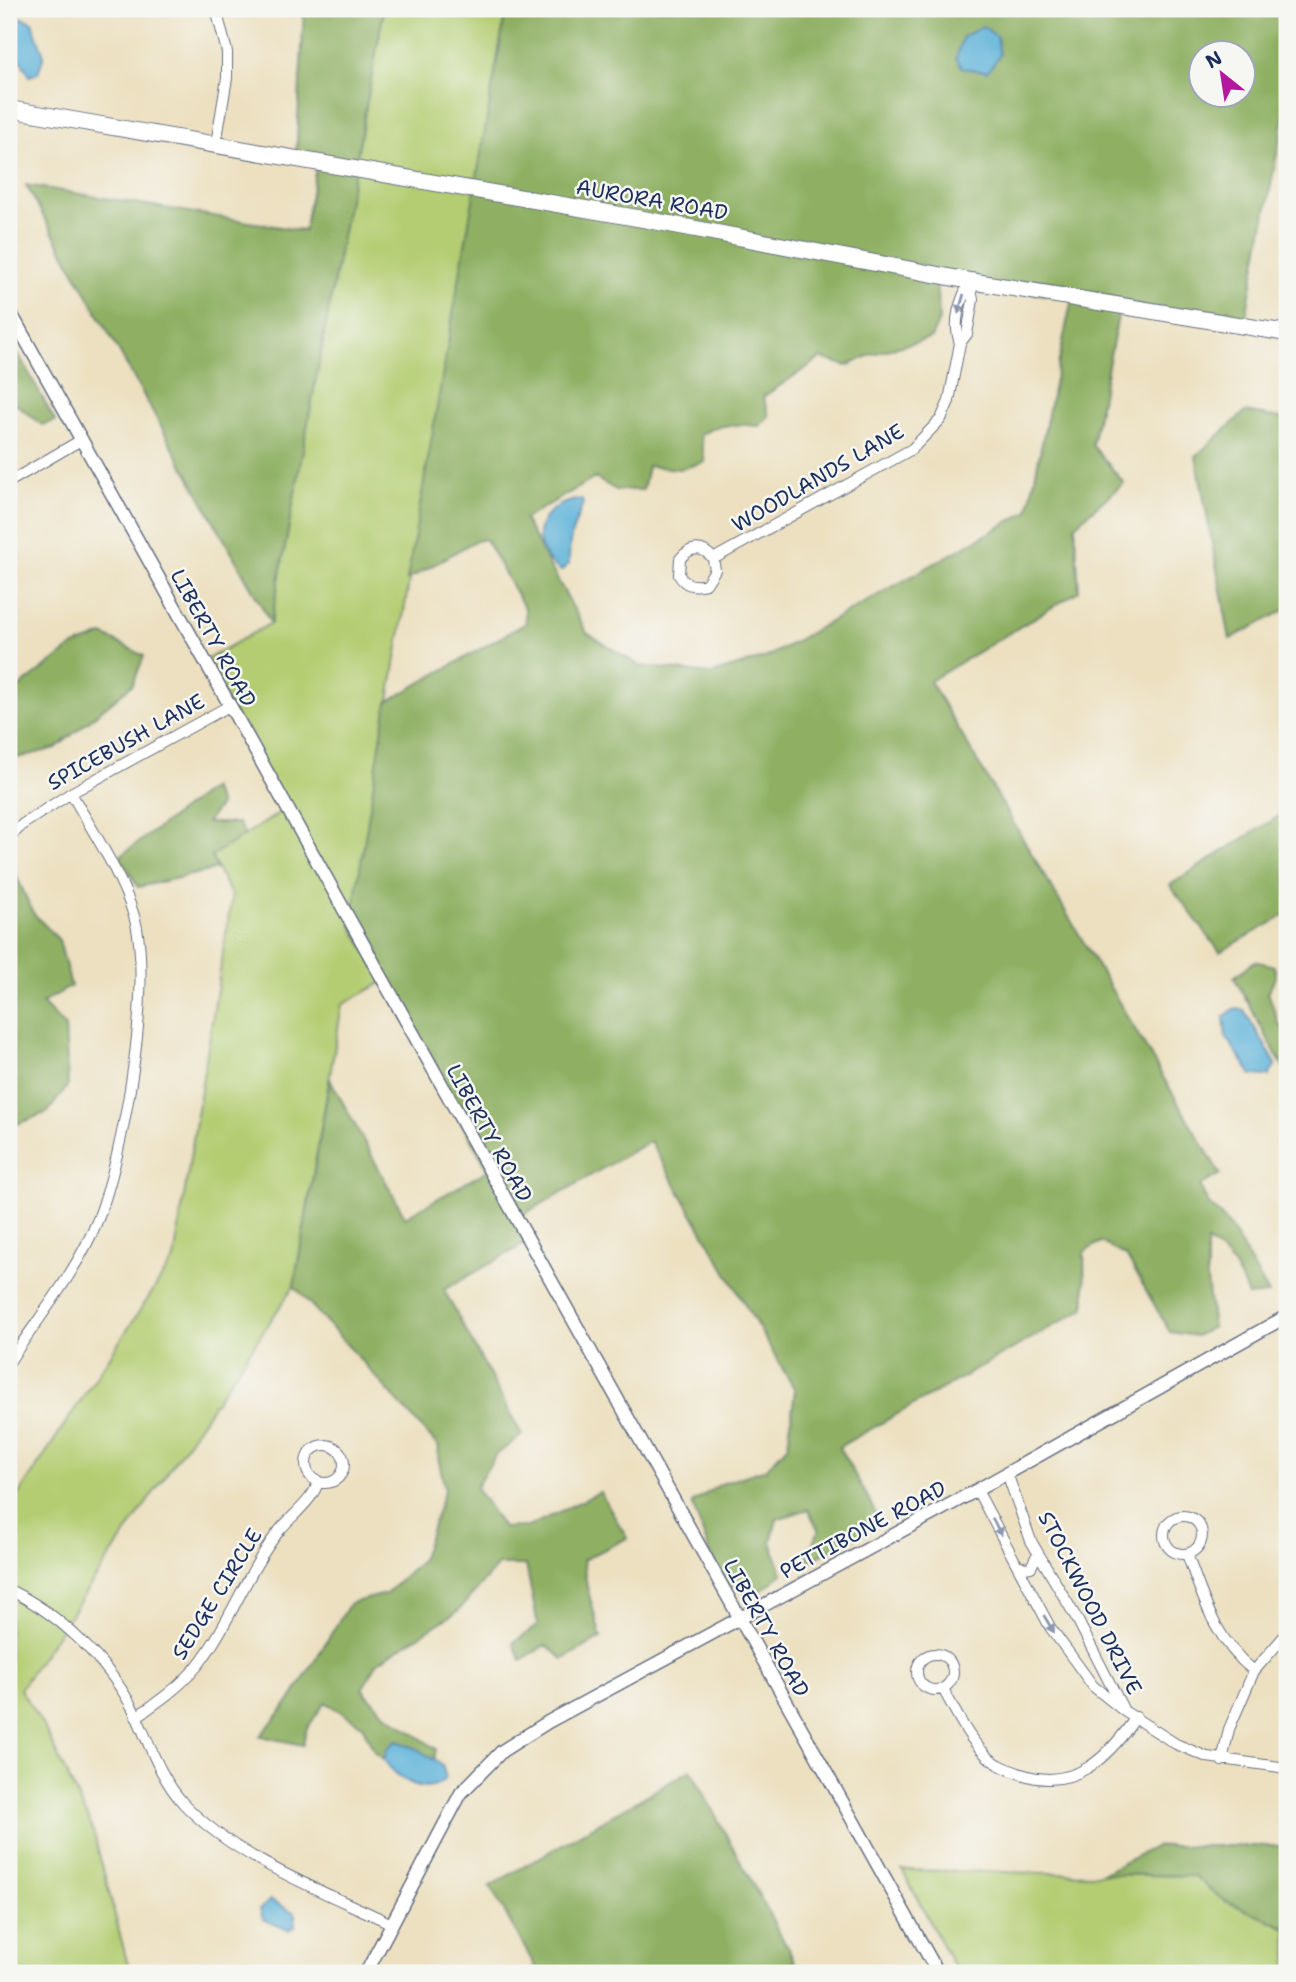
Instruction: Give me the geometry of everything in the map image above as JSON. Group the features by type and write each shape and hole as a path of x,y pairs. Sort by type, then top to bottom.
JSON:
{"main road":[{"name":"AURORA ROAD","path":"9,109 643,219 970,281 1287,334"}],"street":[{"path":"216,9 227,52 227,78 216,144"},
{"name":"WOODLANDS LANE","path":"713,559 912,449 941,419 949,401 960,343 967,334 973,300 970,281"},
{"name":"LIBERTY ROAD","path":"9,310 938,1973"},
{"path":"9,482 81,440"},
{"name":"SPICEBUSH LANE","path":"9,838 23,824 71,793 229,706"},
{"path":"9,1363 80,1256 98,1219 113,1169 138,1031 142,964 134,916 116,873 71,793"},
{"name":"PETTIBONE ROAD","path":"366,1973 457,1802 488,1763 548,1722 977,1490 1287,1316"},
{"name":"STOCKWOOD DRIVE","path":"1006,1473 1038,1553 1077,1619 1124,1711"},
{"name":"SEDGE CIRCLE","path":"136,1717 162,1699 198,1665 255,1566 276,1535 314,1493 318,1481"},
{"name":"STOCKWOOD DRIVE","path":"977,1490 1050,1627 1093,1686 1124,1711 1176,1744 1222,1761 1287,1768"},
{"path":"1017,1564 1024,1568 1031,1567 1038,1553"},
{"path":"1187,1554 1200,1599 1212,1620 1239,1658 1254,1671"},
{"path":"9,1590 62,1625 89,1650 111,1677 136,1717 162,1773 183,1803 212,1831 286,1872 392,1924"},
{"path":"1222,1761 1229,1729 1254,1671 1287,1633"},
{"path":"943,1689 984,1753 1001,1767 1040,1779 1064,1779 1094,1766 1118,1743 1136,1717"}],"green space":[{"path":"304,9 384,9 271,623 26,185 304,231 317,162 296,158"},
{"path":"384,9 506,9 351,924 383,982 342,1005 294,1286 20,1689 45,1729 92,1827 130,1973 9,1973 9,1509 174,1259 232,896 210,856 275,816 285,806 204,661 271,623"},
{"path":"506,9 1287,9 1287,117 1284,117 1244,326 1120,306 1092,445 1124,483 1075,525 1079,591 930,681 1220,1174 1200,1186 1208,1203 1229,1225 1269,1294 1248,1296 1233,1265 1207,1242 1207,1281 1213,1327 1196,1336 1170,1332 1127,1257 1101,1242 1084,1252 1085,1308 839,1447 871,1503 879,1524 808,1562 808,1553 819,1531 808,1509 777,1519 771,1542 782,1574 753,1597 728,1583 714,1564 692,1503 721,1484 766,1469 788,1445 795,1390 650,1141 516,1219 528,1242 444,1290 522,1435 495,1456 476,1487 503,1528 528,1527 600,1492 627,1538 583,1560 587,1587 601,1638 563,1659 545,1645 521,1660 513,1643 538,1625 526,1565 498,1565 458,1611 378,1662 362,1689 383,1712 436,1749 434,1760 417,1749 387,1748 384,1760 374,1751 362,1725 325,1702 306,1730 303,1745 260,1736 290,1701 350,1603 386,1594 421,1561 445,1489 438,1457 439,1447 294,1286 330,1079 405,1217 488,1170 351,924 387,702 526,623 525,609 485,539 475,541 407,580","holes":["936,281 1072,298 1028,511 767,657 712,674 640,666 587,633 524,519 595,478 616,490 643,490 648,466 680,469 705,462 700,435 728,425 759,426 769,416 763,397 821,358 847,366 872,354 931,338 939,320"]},
{"path":"9,352 19,355 55,421 42,425 16,404 9,406"},
{"path":"1245,412 1287,419 1287,609 1230,639 1196,456"},
{"path":"103,635 144,656 133,684 56,748 9,760 9,695 72,647"},
{"path":"212,788 220,805 206,823 238,823 245,835 211,856 217,869 138,887 120,856"},
{"path":"1287,811 1287,914 1220,952 1170,885"},
{"path":"11,864 33,913 59,940 71,986 42,1003 65,1027 68,1085 48,1112 9,1127"},
{"path":"1255,961 1274,966 1276,976 1268,992 1279,1025 1287,1029 1287,1074 1234,977"},
{"path":"691,1770 801,1973 539,1973 490,1886"},
{"path":"1156,1846 1287,1846 1287,1928 1223,1900 1194,1876 1102,1874"},
{"path":"902,1870 1194,1876 1223,1900 1287,1928 1287,1973 957,1973"}],"water":[{"path":"20,17 32,22 44,55 38,73 30,76 13,43 12,22"},
{"path":"983,26 997,37 1000,55 987,72 963,68 956,58 963,37"},
{"path":"581,499 583,503 571,538 569,564 561,571 542,549 540,527 545,517 554,509"},
{"path":"1234,1009 1244,1010 1276,1064 1269,1076 1252,1075 1226,1037 1224,1017"},
{"path":"397,1741 417,1749 442,1765 446,1778 430,1786 404,1780 384,1760 387,1748"},
{"path":"271,1900 295,1913 295,1927 288,1930 263,1919 260,1909"}]}
